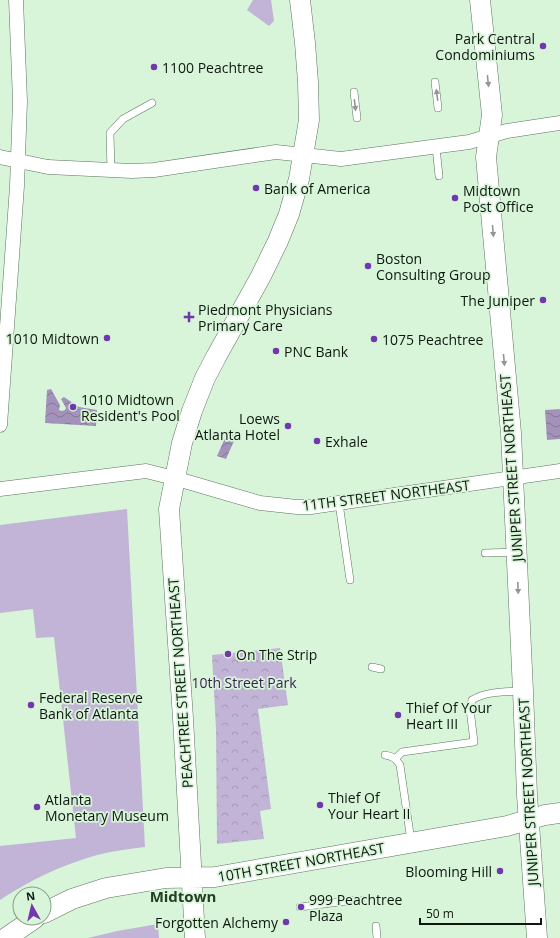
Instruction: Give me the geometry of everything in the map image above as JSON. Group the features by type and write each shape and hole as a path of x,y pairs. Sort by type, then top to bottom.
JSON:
{"main road":[{"name":"PEACHTREE STREET NORTHEAST","path":"195,938 183,718 169,509 182,443 192,411 205,378 261,276 278,241 289,214 299,179 309,120 308,82 300,0"},
{"name":"JUNIPER STREET NORTHEAST","path":"480,0 492,115 486,157 511,433 527,795 537,938"},
{"name":"10TH STREET NORTHEAST","path":"52,909 72,899 106,888 166,878 215,877 507,826 560,813"},
{"path":"6,938 23,926"}],"street":[{"path":"0,425 20,101 16,0"},
{"path":"0,157 48,167 111,171 154,170 276,152 341,159 469,142 507,131 560,123"},
{"name":"11TH STREET NORTHEAST","path":"0,489 146,471 260,503 297,507 339,503 560,471"}],"lane":[{"path":"435,82 438,108"},
{"path":"354,92 357,118"},
{"path":"111,171 110,133 123,119 152,103"},
{"path":"436,147 439,176"},
{"path":"339,503 350,580"},
{"path":"485,553 516,552"},
{"path":"372,667 381,669"},
{"path":"395,759 402,752 474,742 470,709 472,700 480,695 493,692 523,691"},
{"path":"385,755 391,756 400,765 411,843"},
{"path":"300,907 361,900"},
{"path":"376,926 377,938"}],"green space":[{"path":"253,0 271,0 274,21 269,26 247,10"},
{"path":"127,509 145,847 121,850 71,863 23,886 12,886 12,893 0,900 0,846 76,838 54,637 36,638 33,609 0,613 0,525"},
{"name":"10th Street Park","path":"280,648 288,705 258,709 271,809 260,811 264,839 217,844 216,729 212,655"},
{"path":"158,924 159,938 88,938 117,931"}],"water":[{"name":"1010 Midtown Resident's Pool","path":"51,389 60,405 59,410 62,411 66,408 61,399 64,397 79,407 97,410 96,426 45,423 47,390"},
{"path":"560,409 560,439 547,440 545,410"},
{"path":"229,429 238,432 226,459 217,456"}],"place":[{"name":"Park Central Condominiums","path":"543,46"},
{"name":"1100 Peachtree","path":"154,67"},
{"name":"Bank of America","path":"256,188"},
{"name":"Midtown Post Office","path":"455,198"},
{"name":"Boston Consulting Group","path":"368,266"},
{"name":"The Juniper","path":"543,300"},
{"name":"Piedmont Physicians Primary Care","path":"189,317"},
{"name":"1010 Midtown","path":"107,338"},
{"name":"1075 Peachtree","path":"374,339"},
{"name":"PNC Bank","path":"276,351"},
{"name":"1010 Midtown Resident's Pool","path":"73,407"},
{"name":"Loews Atlanta Hotel","path":"288,426"},
{"name":"Exhale","path":"317,441"},
{"name":"On The Strip","path":"228,654"},
{"name":"Federal Reserve Bank of Atlanta","path":"31,705"},
{"name":"Thief Of Your Heart III","path":"398,715"},
{"name":"Thief Of Your Heart II","path":"320,805"},
{"name":"Atlanta Monetary Museum","path":"37,807"},
{"name":"Blooming Hill","path":"500,871"},
{"name":"999 Peachtree Plaza","path":"301,907"},
{"name":"Forgotten Alchemy","path":"286,922"}],"district":[{"name":"Midtown","path":"183,896"}]}
